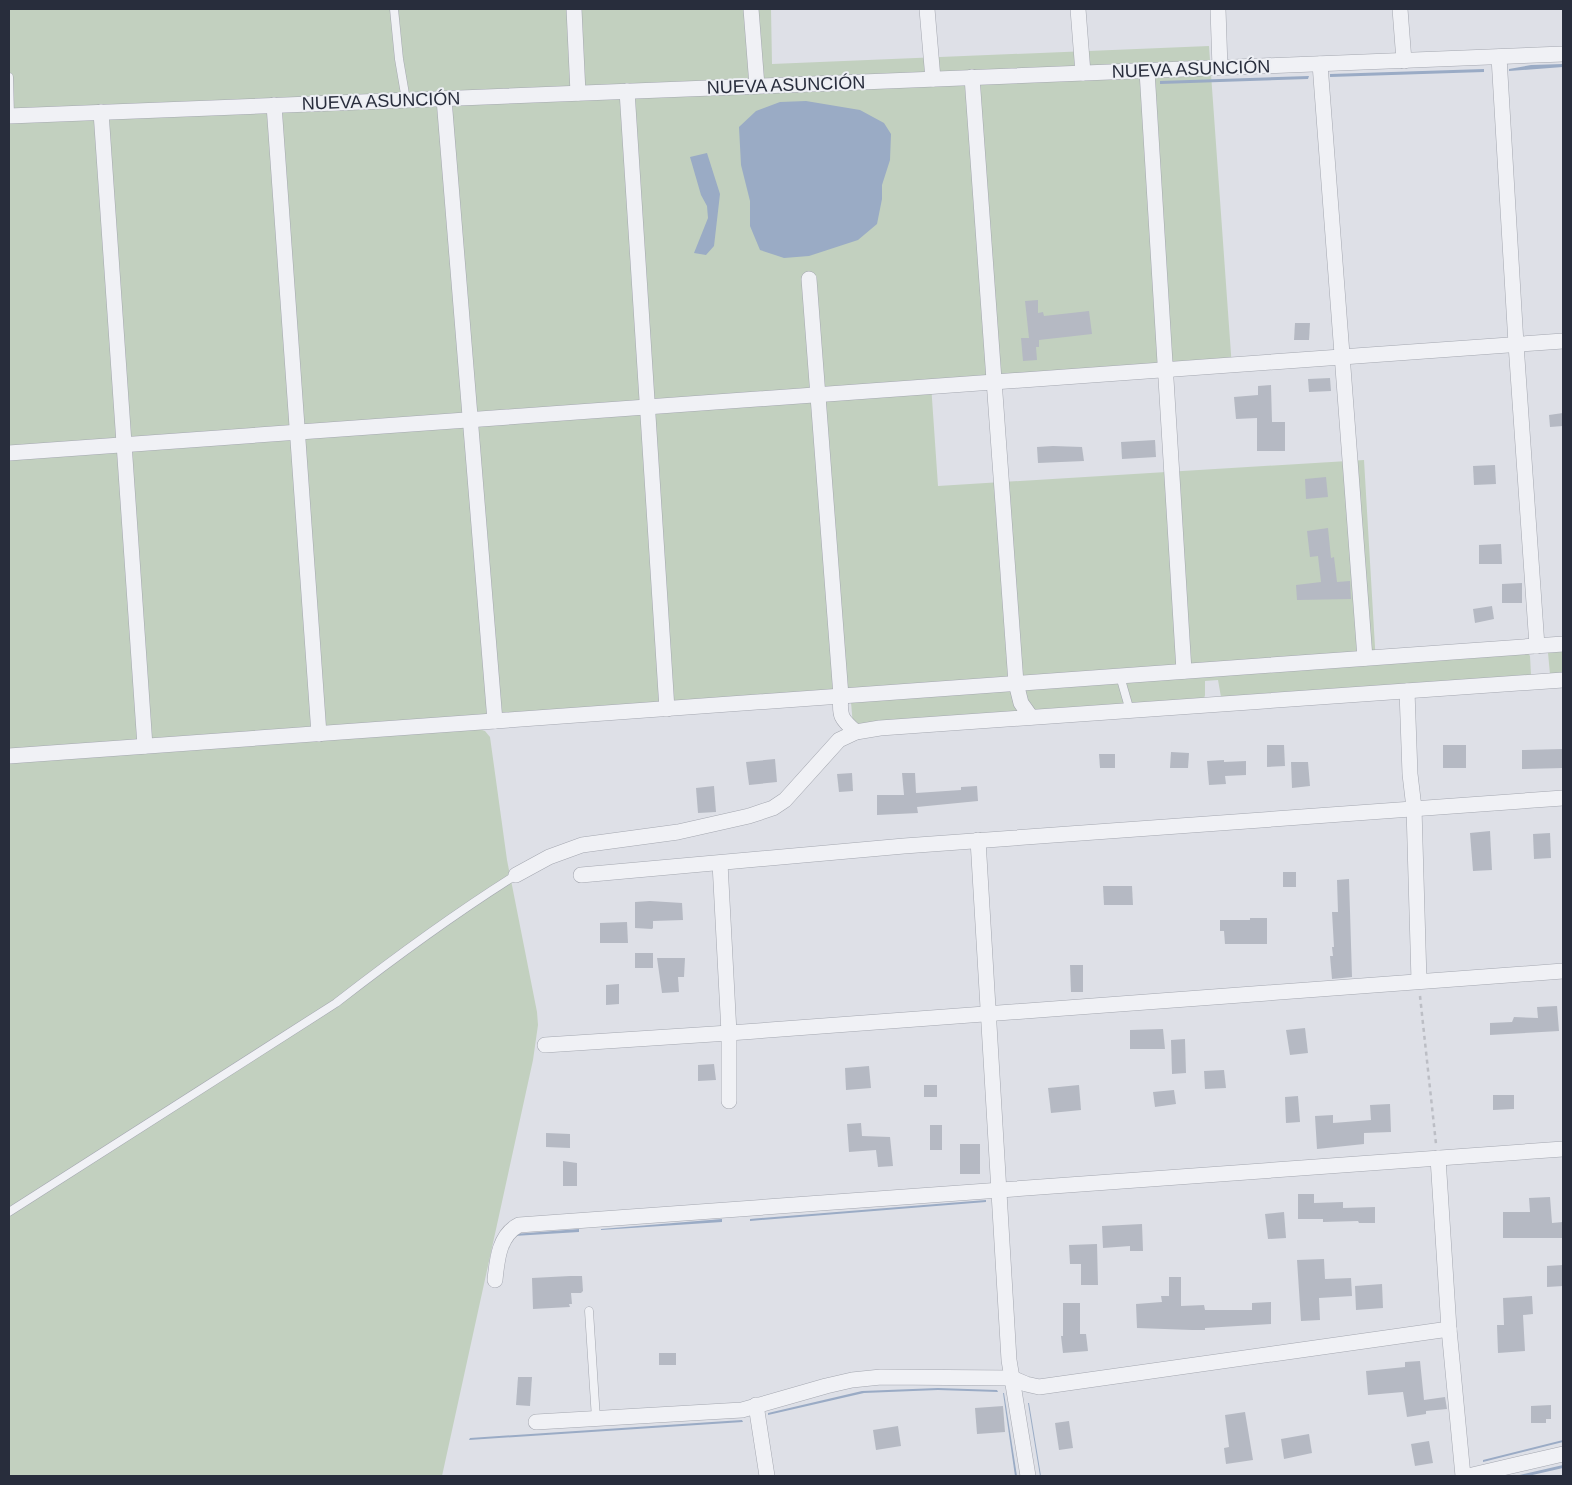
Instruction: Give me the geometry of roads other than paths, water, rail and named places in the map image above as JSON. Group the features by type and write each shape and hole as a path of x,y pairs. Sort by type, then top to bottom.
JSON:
{"street":[{"path":"574,9 578,93"},
{"path":"751,9 757,86"},
{"path":"928,9 933,79"},
{"path":"1078,9 1083,73"},
{"path":"1218,9 1220,68"},
{"path":"1400,9 1404,61"},
{"name":"NUEVA ASUNCIÓN","path":"10,116 1563,54"},
{"path":"1499,57 1516,344 1537,646"},
{"path":"1320,64 1365,658"},
{"path":"1147,71 1184,671"},
{"path":"972,78 1016,683 1021,703 1031,718"},
{"path":"627,92 667,708"},
{"path":"444,99 495,721"},
{"path":"274,106 318,734"},
{"path":"101,112 145,746"},
{"path":"809,279 841,696 840,710 843,720 856,732"},
{"path":"9,452 1563,341"},
{"path":"9,756 1563,644"},
{"path":"516,874 549,857 582,845 678,832 749,816 772,808 784,800 838,740 856,732 880,728 1563,680"},
{"path":"1406,691 1410,774 1414,808 1419,981"},
{"path":"581,875 978,840 1563,798"},
{"path":"978,840 1009,1360 1028,1476"},
{"path":"720,863 729,1033 729,1101"},
{"path":"545,1045 1563,971"},
{"path":"495,1280 498,1254 508,1234 519,1225 1563,1149"},
{"path":"1438,1158 1449,1329 1463,1476"},
{"path":"536,1422 742,1410 843,1382 871,1378 1012,1378 1038,1387 1449,1329"},
{"path":"756,1405 767,1476"},
{"path":"1468,1476 1563,1454"}],"lane":[{"path":"394,9 399,59 406,100"},
{"path":"9,76 10,116"},
{"path":"1120,676 1130,711"},
{"path":"9,1212 336,1003 387,963 516,874"},
{"path":"589,1311 596,1419"}],"water":[{"path":"1563,64 1563,67 1509,71 1509,69 1531,65"},
{"path":"1484,69 1484,72 1330,77 1330,74"},
{"path":"1309,76 1308,79 1160,84 1160,81"},
{"path":"806,101 860,110 884,123 891,134 890,160 882,185 882,199 877,224 858,240 809,256 784,258 760,250 750,226 750,201 741,165 739,127 756,111 780,102"},
{"path":"707,153 720,194 714,246 706,255 694,253 708,218 707,206 701,195 690,157"},
{"path":"986,1200 986,1202 750,1221 750,1219"},
{"path":"722,1219 722,1222 601,1230 601,1229"},
{"path":"579,1229 579,1232 514,1236 514,1234"},
{"path":"938,1388 997,1390 998,1392 938,1390 864,1393 768,1415 768,1413 862,1391"},
{"path":"1004,1393 1017,1476 1015,1476"},
{"path":"1029,1403 1041,1476 1040,1476"},
{"path":"742,1420 743,1422 469,1440 470,1438"},
{"path":"1563,1440 1563,1442 1483,1462 1483,1460"},
{"path":"1563,1465 1563,1468 1528,1476 1515,1476"}]}
